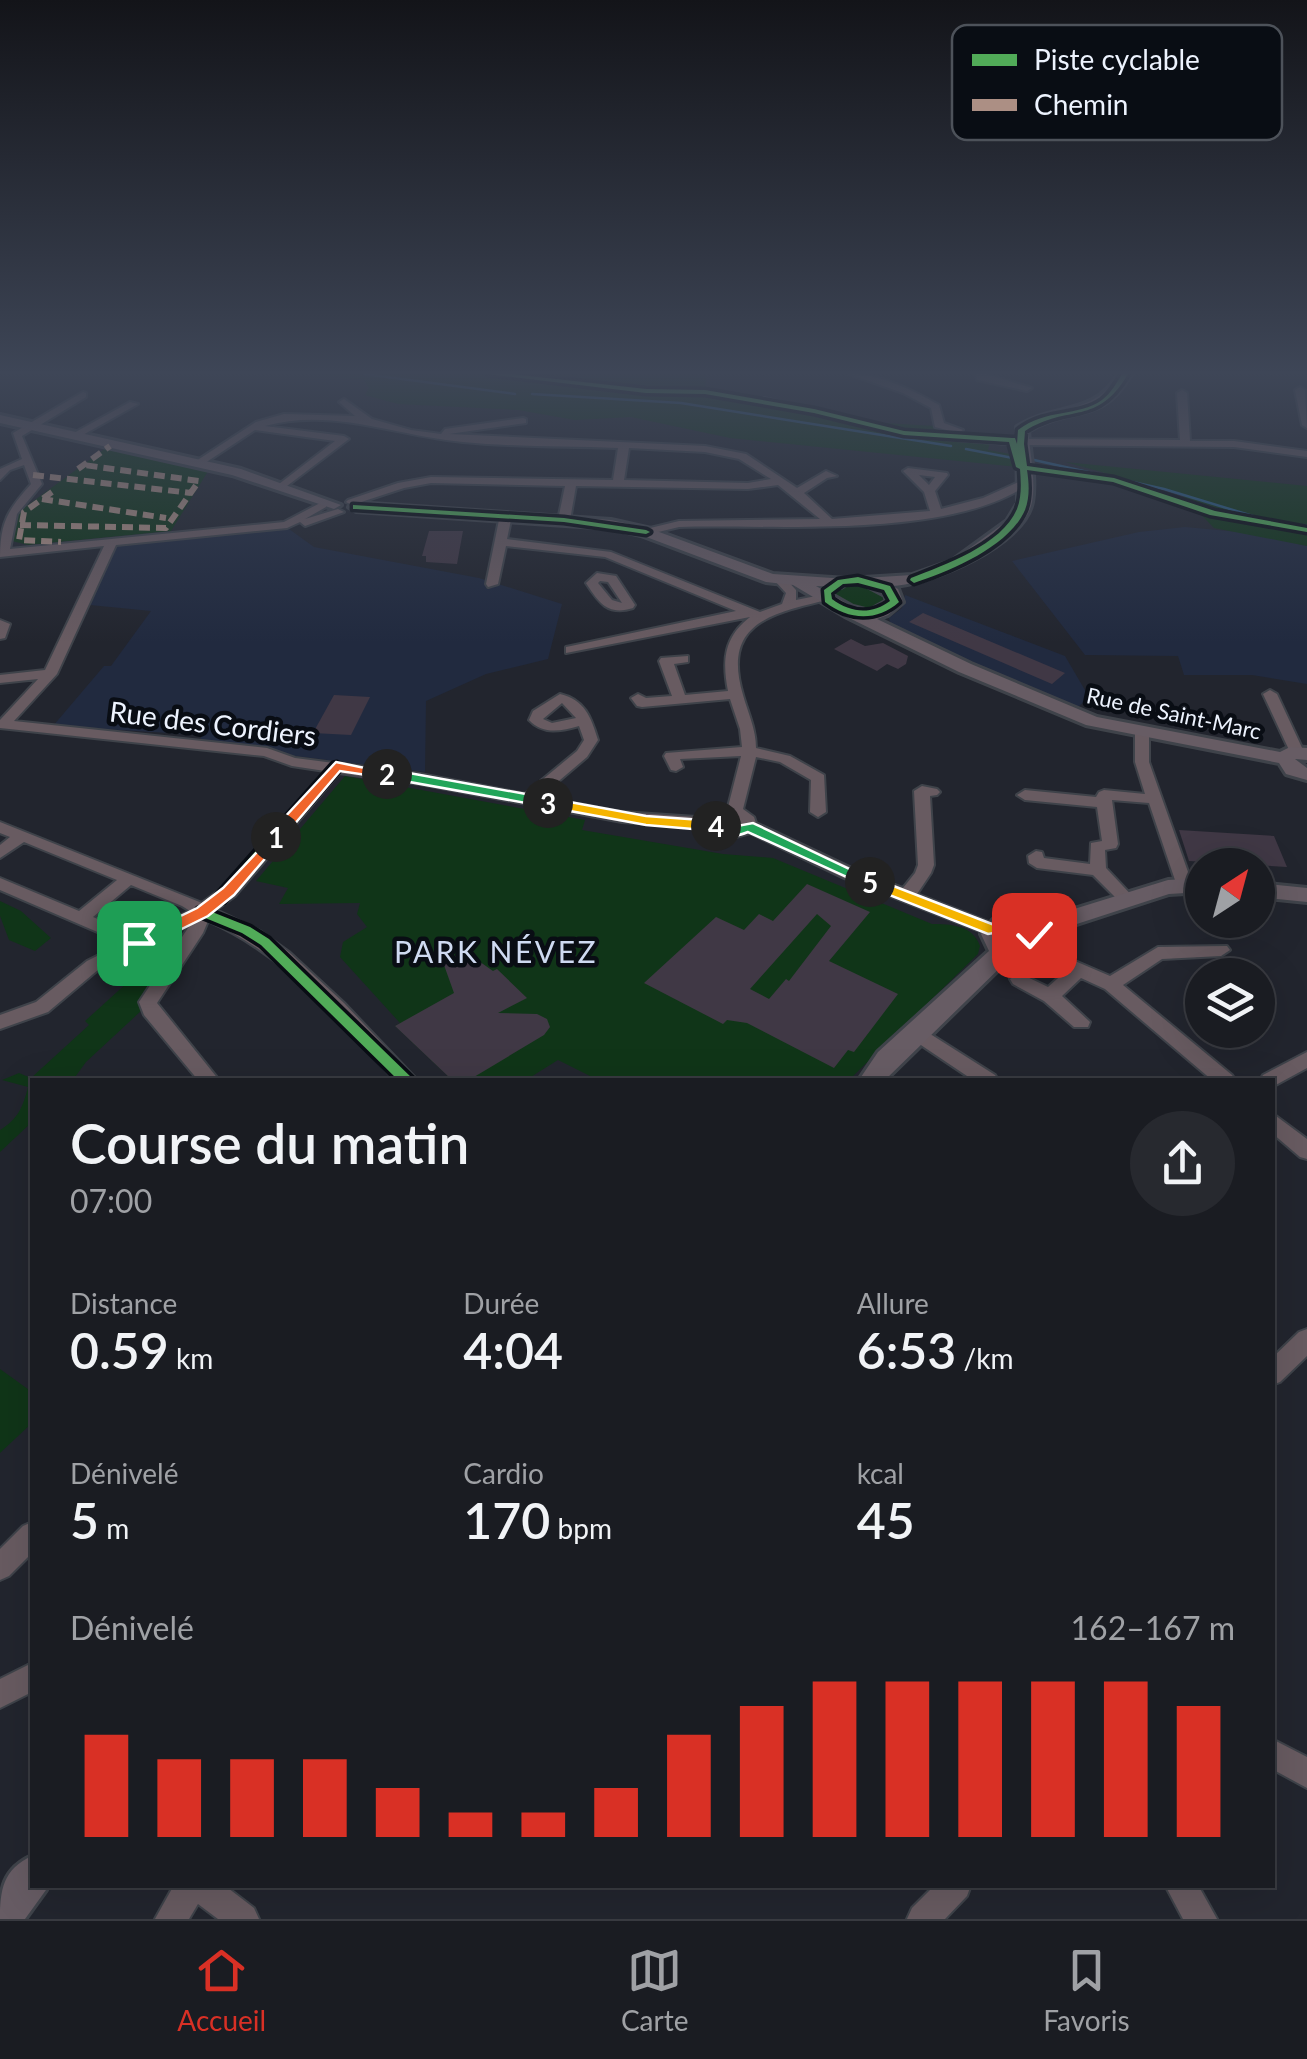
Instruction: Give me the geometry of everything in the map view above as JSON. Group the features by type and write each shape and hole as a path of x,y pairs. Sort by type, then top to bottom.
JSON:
{"main road":[{"path":"200,464 283,486 331,508 375,501 646,532 831,601 830,588 841,582"},
{"path":"787,582 914,580 956,564 1012,524 1025,503 1023,464"},
{"path":"851,613 880,612 892,606 895,597 914,580"},
{"path":"871,582 887,588 895,597"},
{"name":"Rue de Saint-Marc","path":"831,601 891,633 1053,707 1141,741 1301,765"},
{"path":"880,612 891,633"},
{"path":"873,1078 998,940 1020,954 1032,940 1128,900 1185,887"},
{"path":"1275,892 1307,895"},
{"path":"0,1918 30,1879"}],"street":[{"path":"29,464 37,484 12,513 1,552 287,526 331,508"},
{"path":"283,486 312,464"},
{"path":"618,482 621,464"},
{"path":"755,464 815,506 827,520"},
{"path":"795,494 826,474 832,476"},
{"path":"375,501 431,480 748,486 776,482"},
{"path":"564,520 570,482"},
{"path":"646,532 689,523 827,520 936,512 994,498 1026,483"},
{"path":"928,491 936,512"},
{"path":"287,526 311,523 331,508"},
{"path":"492,584 506,515"},
{"path":"2,724 50,674 112,541"},
{"path":"500,542 586,550 625,560 755,614"},
{"path":"602,576 625,560"},
{"path":"787,582 793,595 787,606"},
{"path":"571,650 787,606 831,601"},
{"path":"735,811 749,750 728,655 739,630 755,614"},
{"path":"716,621 739,630"},
{"path":"0,624 4,624 0,635"},
{"path":"680,698 666,660 683,659"},
{"path":"0,679 50,674"},
{"path":"638,698 642,703 735,694"},
{"path":"1270,694 1301,765"},
{"path":"528,799 590,746 584,720"},
{"name":"Rue des Cordiers","path":"2,724 267,752 292,762 336,766 646,820 715,823 732,833 748,826"},
{"path":"1141,741 1154,799 1185,866"},
{"path":"676,766 671,756 749,750 810,770 819,778 818,812"},
{"path":"0,1022 42,1007 92,965 202,912 228,892 336,766"},
{"path":"906,896 925,872 928,859 922,836 922,791 932,792"},
{"path":"1098,870 1096,847 1110,844 1104,794 1154,799"},
{"path":"1025,795 1104,803"},
{"path":"715,823 720,814 735,811 747,817 748,826 799,852 906,896 998,940"},
{"path":"0,827 188,902 246,930 265,942 405,1078"},
{"path":"0,853 22,836"},
{"path":"1036,856 1037,863 1098,870 1128,900"},
{"path":"81,918 129,878"},
{"path":"0,884 139,943"},
{"path":"202,912 197,929 150,996 150,1010 207,1078"},
{"path":"1032,940 1079,970 1111,984 1223,1078"},
{"path":"1111,984 1158,952 1221,950"},
{"path":"1050,996 1079,970"},
{"path":"1019,979 1050,996 1082,1022"},
{"path":"916,1032 985,1078"},
{"path":"1274,1078 1307,1059"},
{"path":"1275,1124 1307,1151"},
{"path":"1275,1371 1307,1340"},
{"path":"0,1567 30,1537"},
{"path":"0,1694 30,1678"},
{"path":"1275,1755 1307,1774"},
{"path":"171,1919 194,1888"},
{"path":"200,1888 243,1919"},
{"path":"923,1919 953,1888"},
{"path":"1182,1888 1201,1919"}],"shaded area":[{"path":"1185,527 1250,533 1307,546 1307,684 1252,675 1184,675 1178,656 1085,655 1012,561 1139,532"},
{"path":"289,529 314,547 479,578 562,604 548,659 486,674 426,701 425,772 198,744 202,735 53,726 104,666 111,666 151,611 90,605 117,544"},
{"path":"905,595 1065,656 1089,697 1076,709 907,637 891,625 889,618 902,608"}],"green space":[{"path":"85,464 191,464 210,468 171,531 28,545 12,541 17,513"},
{"path":"1071,464 1307,486 1307,546 1214,528 1181,494"},
{"path":"862,583 886,592 889,601 861,608 833,597 837,588"},
{"path":"345,776 585,820 582,830 723,854 773,858 932,924 966,930 980,946 978,954 851,1078 594,1078 558,1060 529,1078 450,1078 395,1026 400,1023 340,957 343,942 367,927 357,914 360,903 279,904 288,888 256,881"},
{"path":"0,901 21,911 51,938 35,951 9,940 0,916"},
{"path":"160,953 163,955 156,971 161,973 141,1011 86,1062 74,1078 31,1078 89,1025 85,1021"},
{"path":"19,1073 31,1078 30,1124 0,1152 0,1130 19,1112 28,1087 2,1080"},
{"path":"0,1369 30,1391 30,1425 0,1453"}],"building":[{"path":"429,531 463,531 457,564 426,562 426,556 422,556"},
{"path":"923,613 1065,673 1052,684 909,622"},
{"path":"851,639 865,646 883,643 908,656 906,664 898,669 887,664 877,671 834,649"},
{"path":"334,695 370,697 351,735 313,733"},
{"path":"1179,830 1274,836 1287,867 1275,866 1275,848 1185,849"},
{"path":"807,884 870,912 829,961 898,994 854,1052 848,1050 834,1068 747,1023 727,1020 723,1024 644,983 716,917 744,930 759,914 773,921","holes":["817,914 831,926 789,981 786,979 769,999 750,989"]},
{"path":"463,950 493,971 497,969 527,998 498,1013 537,1014 547,1019 550,1027 544,1035 472,1078 450,1078 395,1026 454,993 444,965"}],"waterway":[{"path":"1050,464 1164,489 1266,520 1307,526"}],"marked path":[{"path":"78,469 86,464"},
{"path":"20,525 166,528 199,481 84,465"},
{"path":"33,475 191,493"},
{"path":"52,492 24,512 19,540 61,542"},
{"path":"42,499 166,518"}],"cycle path":[{"path":"1019,464 1020,467 1114,480 1213,513 1307,530"},
{"path":"914,580 983,548 1012,523 1025,492 1023,464"},
{"path":"356,507 564,520 646,532"},
{"path":"858,580 887,588 895,602 879,612 861,614 828,600 827,592 841,582 858,580"},
{"path":"220,899 337,766"},
{"path":"202,912 265,942 405,1078"}],"district":[{"name":"PARK NÉVEZ","path":"496,951"}],"route":[{"path":"139,943 202,912 228,892 336,766 646,820 715,823 732,833 748,826 850,874 994,930 1013,924 1034,935"}]}
